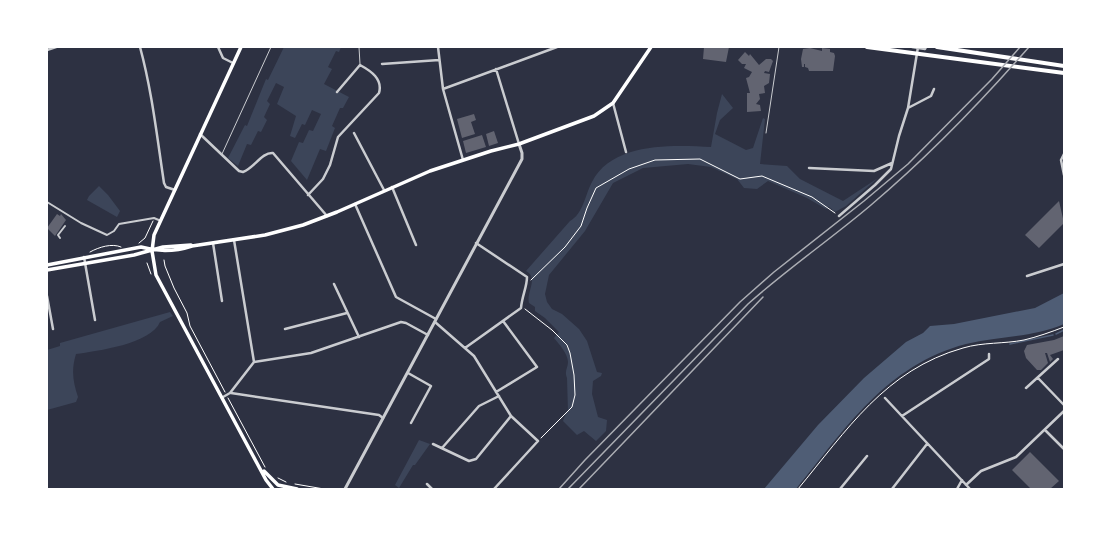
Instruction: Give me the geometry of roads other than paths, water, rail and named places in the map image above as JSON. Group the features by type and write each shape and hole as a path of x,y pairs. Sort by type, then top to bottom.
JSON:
{"main road":[{"path":"241,47 153,238 152,251 156,274 225,396 266,480 273,489"},
{"path":"47,270 152,251 163,247 192,246 265,235 327,216 384,190 462,160 519,144 594,116 613,103 651,47"},
{"path":"867,47 1064,73"},
{"path":"937,47 1063,67"},
{"path":"1058,72 1063,67"},
{"path":"47,265 140,247 152,251"},
{"path":"260,466 275,483 297,489"}],"street":[{"path":"47,50 56,47"},
{"path":"140,47 144,67 150,83 164,183 166,186 175,190"},
{"path":"218,47 223,58 233,63"},
{"path":"438,47 443,89 462,160"},
{"path":"443,89 557,47"},
{"path":"912,47 925,49 926,47"},
{"path":"839,216 891,169 908,108 918,47"},
{"path":"382,64 439,60"},
{"path":"308,195 323,179 330,165 338,137 379,93 380,88 378,80 370,70 360,65 337,92"},
{"path":"345,489 522,159 522,153 515,138 496,69"},
{"path":"908,108 931,96 934,89"},
{"path":"613,103 626,152"},
{"path":"354,133 384,190"},
{"path":"200,134 239,171 243,172 252,168 266,154 273,153 327,216"},
{"path":"1064,154 1061,160 1064,175"},
{"path":"810,168 874,171 892,163"},
{"path":"392,187 416,245"},
{"path":"47,202 107,235 114,231 120,224 154,218 161,220"},
{"path":"355,204 396,297 435,321 474,356 511,416 538,441 494,489"},
{"path":"60,238 58,235 66,226"},
{"path":"234,240 254,362"},
{"path":"212,242 222,301"},
{"path":"465,348 522,308 522,295 527,282 527,278 476,243"},
{"path":"84,257 95,320"},
{"path":"1027,276 1064,264"},
{"path":"334,284 360,337"},
{"path":"47,296 53,330"},
{"path":"285,329 347,313"},
{"path":"496,392 537,367 503,321"},
{"path":"225,396 230,393 254,362 311,353 401,322 406,322 428,335"},
{"path":"902,416 989,359 989,354"},
{"path":"1026,388 1058,360"},
{"path":"408,373 431,386 411,423"},
{"path":"1038,378 1064,406"},
{"path":"230,393 379,415 383,419"},
{"path":"442,448 479,406 498,396"},
{"path":"885,398 970,489"},
{"path":"966,485 981,471 1016,457 1064,411"},
{"path":"433,444 469,461 476,459 511,416"},
{"path":"1045,430 1064,449"},
{"path":"892,489 927,444"},
{"path":"840,489 867,456"},
{"path":"957,489 962,480"},
{"path":"427,484 432,489"}],"lane":[{"path":"221,154 271,47"},
{"path":"359,47 360,65"},
{"path":"766,133 779,47"}],"waterway":[{"path":"1056,334 1064,330"},
{"path":"1010,344 1053,335"}],"railway":[{"path":"559,489 585,460 740,302 774,272 908,164 992,79 1020,47"},
{"path":"568,489 748,304 856,218 913,168 973,109 1029,47"},
{"path":"579,489 763,297"}]}
